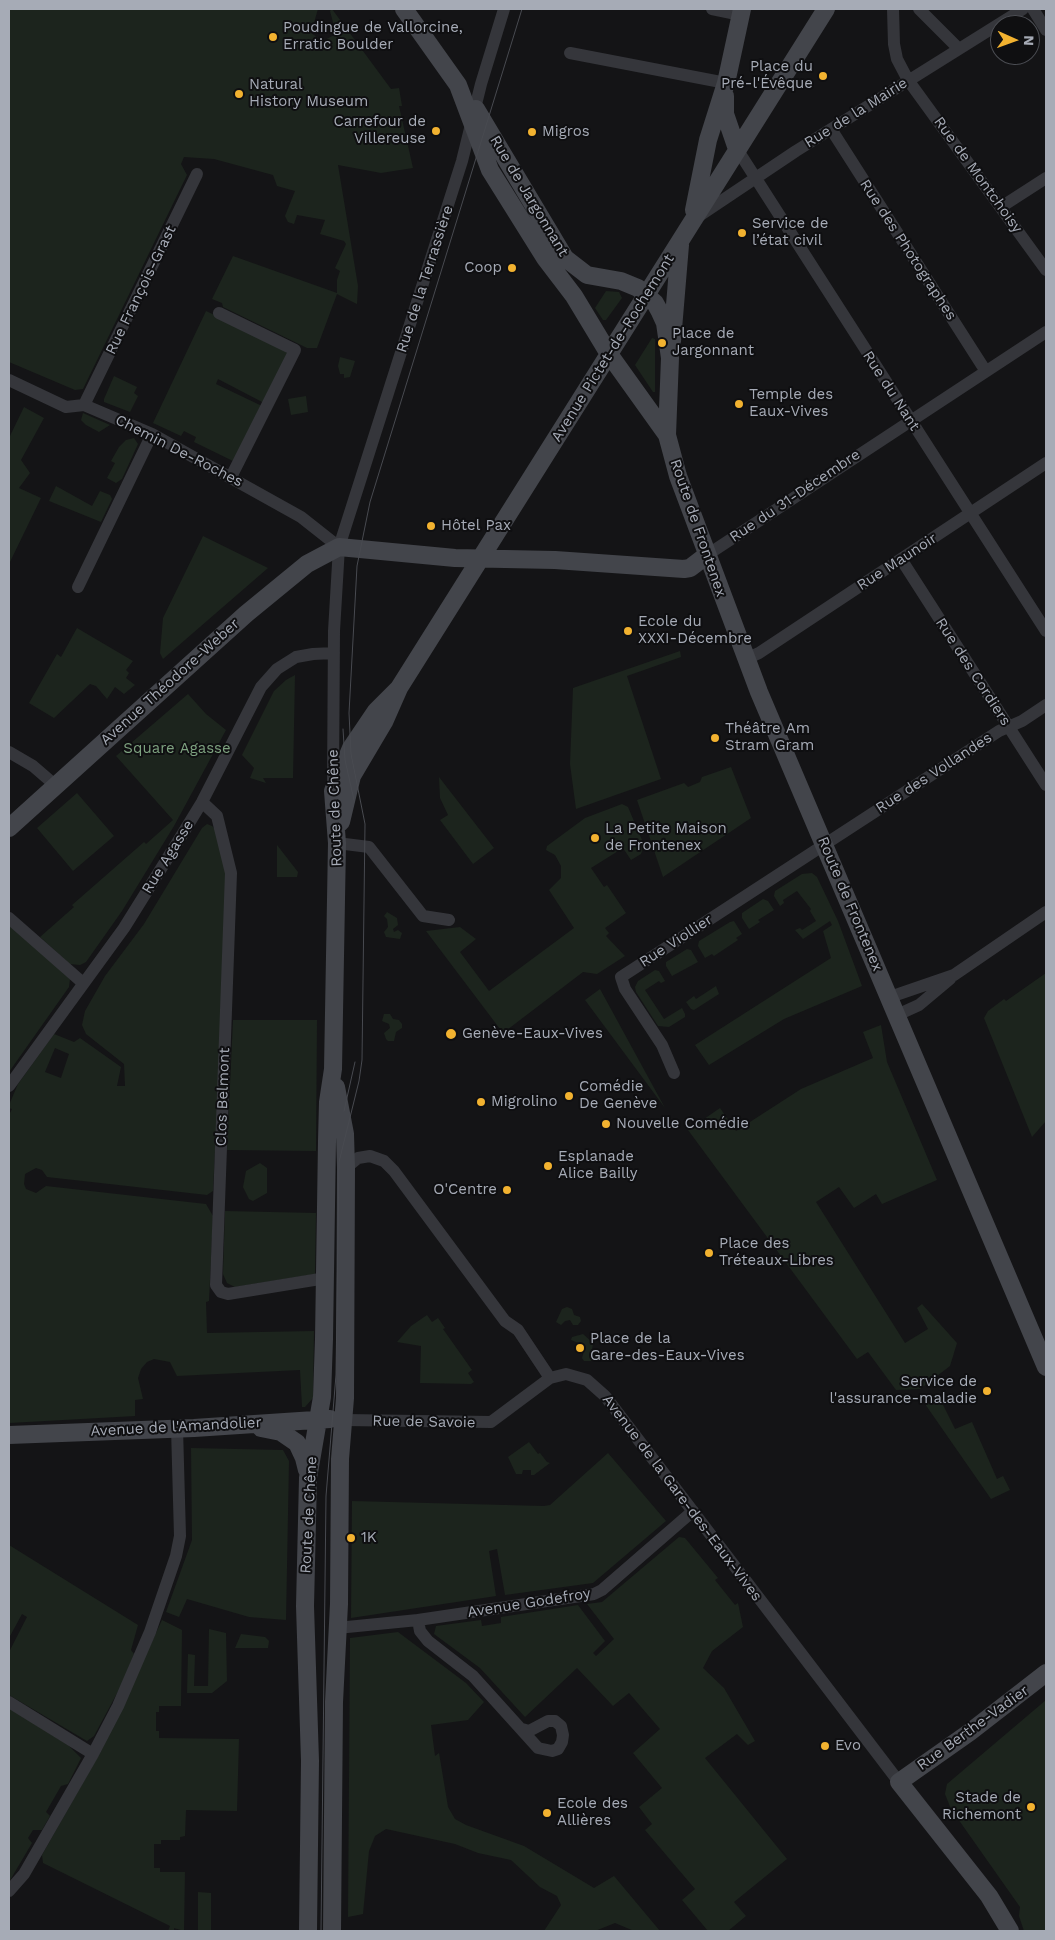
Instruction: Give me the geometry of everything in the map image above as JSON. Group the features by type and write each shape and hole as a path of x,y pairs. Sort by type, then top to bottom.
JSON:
{"main road":[{"path":"404,9 458,85 474,115"},
{"name":"Avenue Pictet-de-Rochemont","path":"338,843 343,807 351,779 384,722 400,688 826,9"},
{"path":"692,221 710,132 726,83 741,12"},
{"path":"726,83 725,114 737,149"},
{"name":"Rue de Jargonnant","path":"474,115 565,258 580,271 628,284 647,294"},
{"name":"Rue de Jargonnant","path":"474,115 490,170 545,258 574,296 609,354"},
{"path":"667,435 670,358 676,314 677,264 682,238"},
{"path":"565,258 574,296"},
{"path":"574,296 576,290 583,282 608,279"},
{"path":"647,294 655,303 665,323 670,358"},
{"path":"609,354 667,435"},
{"name":"Route de Frontenex","path":"667,435 678,476 746,659 1046,1367"},
{"name":"Rue du 31-Décembre","path":"339,547 481,558 555,560 684,569 690,568 707,555"},
{"name":"Avenue Théodore-Weber","path":"9,828 246,614 307,564 339,547"},
{"name":"Avenue Pictet-de-Rochemont","path":"333,792 350,748 376,711 400,688"},
{"name":"Route de Chêne","path":"308,1931 310,1761 305,1606 308,1478 322,1396 326,1278 328,1102 333,1069 338,843 333,792"},
{"name":"Route de Chêne","path":"332,1931 334,1702 338,1628 340,1459 344,1420 346,1168 345,1134 333,1069"},
{"name":"Avenue de l'Amandolier","path":"9,1434 239,1426 344,1420"},
{"path":"239,1426 265,1428 290,1437 302,1451 308,1478"},
{"name":"Rue Berthe-Vadier","path":"899,1782 1046,1673"},
{"path":"899,1782 989,1896 1010,1931"}],"street":[{"name":"Rue de la Terrassière","path":"339,547 434,253 504,9"},
{"path":"712,9 741,12"},
{"path":"893,9 894,44 898,59 908,80"},
{"path":"919,9 959,49"},
{"name":"Rue de la Mairie","path":"692,221 831,129 1023,9"},
{"path":"1033,9 1046,30"},
{"path":"570,53 726,83"},
{"name":"Rue de Montchoisy","path":"908,80 1046,270"},
{"name":"Rue des Photographes","path":"831,129 986,370"},
{"name":"Rue du Nant","path":"737,149 1046,631"},
{"name":"Rue François-Grast","path":"84,405 197,174"},
{"path":"1001,207 1046,178"},
{"path":"220,313 295,350 231,477"},
{"name":"Rue du 31-Décembre","path":"707,555 1046,332"},
{"name":"Chemin De-Roches","path":"9,380 66,407 84,405 152,434 301,517 339,547"},
{"path":"78,587 152,434"},
{"name":"Rue Maunoir","path":"746,659 759,653 1046,463"},
{"name":"Route de Chêne","path":"333,792 334,653 336,572 339,547"},
{"name":"Rue des Cordiers","path":"901,559 1046,785"},
{"name":"Rue Agasse","path":"9,1086 124,928 202,802 261,687 278,670 296,657 334,653"},
{"name":"Rue des Vollandes","path":"825,845 999,731 1022,721 1046,705"},
{"path":"9,752 33,766 55,785"},
{"name":"Clos Belmont","path":"202,802 217,816 231,873 216,1285 221,1292 228,1294 326,1278"},
{"path":"338,843 369,847 423,916 449,920"},
{"name":"Rue Viollier","path":"674,1073 662,1045 625,989 621,977 825,845"},
{"path":"897,1015 919,1005 954,975 1046,912"},
{"path":"9,918 83,984"},
{"path":"890,997 954,975"},
{"path":"346,1168 358,1158 370,1156 384,1162 394,1171 505,1321 518,1330 550,1378"},
{"name":"Avenue de la Gare-des-Eaux-Vives","path":"550,1378 558,1375 573,1374 597,1387 899,1782"},
{"name":"Rue de Savoie","path":"344,1420 491,1422 550,1378"},
{"path":"9,1891 24,1874 93,1754 118,1706 150,1632 176,1556 180,1524 177,1428"},
{"name":"Avenue Godefroy","path":"338,1628 418,1620 594,1594 602,1590 693,1512"},
{"path":"418,1620 420,1631 428,1641 473,1676 498,1706 522,1729"},
{"path":"9,1702 93,1754"}],"green space":[{"path":"9,9 318,9 311,33 323,41 336,34 330,11 332,9 391,89 399,88 402,106 399,106 413,168 381,173 338,165 358,286 357,304 337,294 317,348 307,348 223,307 222,303 212,299 233,256 337,293 337,280 340,271 335,268 346,244 344,241 320,234 325,220 297,215 294,224 288,222 285,216 295,191 277,186 273,175 214,159 184,157 181,164 187,175 83,389 75,390 9,362"},
{"path":"606,291 619,292 622,298 606,320 603,320 595,308"},
{"path":"206,311 285,348 288,355 264,403 218,379 216,384 262,406 235,462 194,442 196,437 184,431 181,436 153,423"},
{"path":"652,338 655,339 655,392 653,392 635,365"},
{"path":"340,357 355,361 350,377 344,378 344,374 340,374 338,366"},
{"path":"114,376 137,387 134,393 138,396 130,412 104,402"},
{"path":"306,396 308,412 291,415 288,399"},
{"path":"24,407 44,418 21,460 30,473 19,488 41,498 9,564 9,438"},
{"path":"83,413 110,425 99,432 81,420"},
{"path":"134,438 138,444 122,479 116,483 107,478 115,463 111,461 119,447 126,440"},
{"path":"56,486 92,506 100,491 110,495 112,499 101,522 49,501"},
{"path":"203,536 268,568 163,659 160,653 163,618"},
{"path":"77,628 133,661 126,670 129,673 126,678 135,685 124,694 115,687 107,699 96,686 90,684 54,718 29,703 57,654 61,657"},
{"path":"680,651 681,657 627,676 661,779 576,809 570,764 573,688"},
{"path":"295,675 293,778 263,778 266,783 250,778 254,768 242,755 274,691"},
{"name":"Square Agasse","path":"188,694 206,714 226,730 174,826 122,911 86,962 80,965 70,964 40,937 74,907 72,905 144,842 146,844 173,820 116,756"},
{"path":"731,767 751,818 663,877 637,800 684,783 688,787 700,782 702,777"},
{"path":"439,777 494,848 473,864 440,820 448,815 440,798"},
{"path":"77,793 114,836 73,871 37,828"},
{"path":"622,804 628,807 642,840 643,848 641,854 631,860 623,848 591,868 604,887 607,885 626,913 605,928 609,933 606,936 625,956 597,974 583,972 503,1033 426,931 460,927 476,939 460,952 489,991 574,928 549,890 561,878 561,866 555,855 546,850 547,846 585,818"},
{"path":"207,824 217,831 228,879 213,1191 207,1195 47,1177 42,1170 36,1168 25,1174 24,1184 26,1189 36,1193 46,1186 206,1204 213,1216 209,1301 206,1302 207,1333 314,1331 313,1398 305,1407 302,1407 300,1370 177,1376 170,1362 154,1359 147,1362 141,1369 138,1378 143,1399 135,1400 135,1416 9,1423 9,1115 12,1109 9,1108 9,1105 18,1084 54,1034 74,1042 80,1038 121,1067 117,1086 125,1086 124,1064 86,1034 82,1025 85,1011 105,976 144,924 202,828","holes":["55,1048 69,1054 61,1078 45,1072"]},
{"path":"277,845 298,872 297,877 277,877"},
{"path":"812,873 817,877 838,921 862,986 784,1019 709,1065 695,1045 831,958 823,931 832,925 830,921 803,939 795,930 800,928 802,930 816,921 810,911 811,909 797,891 783,900 784,903 780,906 774,896 775,891 802,874"},
{"path":"763,899 768,901 774,910 758,920 760,922 749,929 742,918 742,913"},
{"path":"387,912 397,918 398,925 393,929 394,932 398,930 402,933 400,939 386,937 384,932 388,927 387,919 384,916"},
{"path":"734,921 742,934 736,938 738,940 714,956 712,954 705,958 698,946 699,941"},
{"path":"9,923 70,979 69,987 9,1072"},
{"path":"687,949 691,950 698,962 672,976 666,966 666,962"},
{"path":"655,970 659,971 665,981 661,983 659,981 645,990 664,1019 682,1008 685,1014 685,1017 669,1027 658,1026 636,992 635,987 638,981"},
{"path":"1046,973 1046,1121 1032,1137 984,1018 988,1011 1004,999 1006,1001"},
{"path":"716,986 719,994 694,1010 686,1002 694,996 696,999"},
{"path":"600,989 665,1108 585,1000"},
{"path":"384,1014 390,1014 393,1019 399,1020 402,1024 402,1028 396,1032 394,1041 386,1039 384,1033 390,1028 389,1024 382,1021"},
{"path":"233,1020 317,1020 316,1151 227,1150"},
{"path":"881,1025 887,1062 937,1180 882,1204 876,1194 854,1208 839,1187 816,1202 905,1343 928,1329 917,1308 922,1304 957,1343 950,1366 920,1389 896,1390 868,1352 857,1359 688,1130 720,1108 736,1131 801,1089 873,1058 863,1032"},
{"path":"260,1163 267,1168 267,1193 253,1201 249,1199 243,1187 246,1171"},
{"path":"225,1211 316,1213 315,1274 235,1287 227,1283 223,1274"},
{"path":"567,1307 572,1309 574,1315 580,1317 581,1321 578,1325 573,1325 570,1320 565,1321 561,1325 556,1322 562,1309"},
{"path":"427,1315 432,1322 438,1318 445,1328 443,1329 472,1370 468,1373 474,1382 471,1384 420,1383 421,1346 397,1342 411,1326"},
{"path":"583,1334 593,1343 594,1357 591,1361 584,1361 582,1358 584,1351 581,1344 571,1340 572,1337"},
{"path":"938,1395 955,1429 972,1422 997,1479 1003,1476 1010,1490 991,1499 925,1404"},
{"path":"529,1442 538,1454 540,1453 550,1463 534,1475 531,1475 531,1470 523,1470 522,1474 516,1474 508,1457"},
{"path":"191,1448 283,1450 289,1461 286,1620 249,1617 187,1599 179,1617 166,1612 192,1540"},
{"path":"608,1453 666,1521 593,1583 505,1595 497,1549 489,1551 496,1596 351,1618 352,1501 550,1505"},
{"path":"679,1537 685,1538 718,1578 715,1580 735,1605 738,1603 743,1627 712,1651 703,1668 724,1688 755,1741 748,1745 737,1734 705,1758 787,1859 734,1902 746,1916 728,1931 708,1931 682,1900 695,1889 645,1830 652,1824 639,1807 662,1788 633,1753 660,1729 629,1693 613,1706 577,1668 525,1717 480,1668 434,1634 436,1626 481,1620 482,1626 501,1623 501,1617 578,1605 605,1641 593,1653 596,1656 614,1639 587,1604 602,1602"},
{"path":"9,1545 138,1625 131,1650 134,1654 122,1684 94,1736 87,1741 9,1695 9,1652 27,1617 22,1614 9,1638"},
{"path":"162,1620 182,1630 181,1706 159,1706 159,1712 156,1712 156,1731 159,1731 159,1738 239,1739 237,1811 186,1810 185,1836 180,1837 180,1840 161,1840 161,1844 154,1844 154,1868 160,1868 160,1872 185,1872 184,1931 174,1928 174,1931 168,1931 170,1926 43,1863 42,1855 101,1751"},
{"path":"209,1629 226,1633 227,1681 212,1693 187,1693 188,1654 195,1655 194,1686 208,1686"},
{"path":"398,1632 466,1683 484,1702 468,1720 431,1725 435,1756 439,1753 448,1807 455,1819 466,1825 524,1846 594,1888 614,1876 660,1931 634,1931 615,1923 595,1931 544,1931 561,1905 557,1896 540,1887 511,1860 478,1853 455,1844 386,1829 375,1836 369,1851 363,1914 348,1917 350,1638"},
{"path":"241,1634 265,1637 269,1641 268,1648 235,1648"},
{"path":"1046,1700 1046,1931 1024,1931 1019,1916 1020,1907 951,1809 945,1794 947,1784"},
{"path":"9,1708 68,1745 81,1758 68,1784 61,1786 46,1812 50,1816 42,1830 33,1830 28,1838 32,1843 9,1882"},
{"path":"198,1892 211,1893 211,1931 198,1931"}],"tram line":[{"path":"321,1931 326,1496 336,1375 339,1162 359,1081 362,1060 365,824 351,754 349,713 357,566 370,502 522,9"},
{"path":"343,729 345,760 354,800"},
{"path":"344,1111 355,1062"}],"place":[{"name":"Poudingue de Vallorcine, Erratic Boulder","path":"273,37"},
{"name":"Place du Pré-l'Évêque","path":"823,76"},
{"name":"Natural History Museum","path":"239,94"},
{"name":"Carrefour de Villereuse","path":"436,131"},
{"name":"Migros","path":"532,132"},
{"name":"Service de l’état civil","path":"742,233"},
{"name":"Coop","path":"512,268"},
{"name":"Place de Jargonnant","path":"662,343"},
{"name":"Temple des Eaux-Vives","path":"739,404"},
{"name":"Hôtel Pax","path":"431,526"},
{"name":"Ecole du XXXI-Décembre","path":"628,631"},
{"name":"Théâtre Am Stram Gram","path":"715,738"},
{"name":"La Petite Maison de Frontenex","path":"595,838"},
{"name":"Genève-Eaux-Vives","path":"451,1034"},
{"name":"Comédie De Genève","path":"569,1096"},
{"name":"Migrolino","path":"481,1102"},
{"name":"Nouvelle Comédie","path":"606,1124"},
{"name":"Esplanade Alice Bailly","path":"548,1166"},
{"name":"O'Centre","path":"507,1190"},
{"name":"Place des Tréteaux-Libres","path":"709,1253"},
{"name":"Place de la Gare-des-Eaux-Vives","path":"580,1348"},
{"name":"Service de l'assurance-maladie","path":"987,1391"},
{"name":"1K","path":"351,1538"},
{"name":"Evo","path":"825,1746"},
{"name":"Stade de Richemont","path":"1031,1807"},
{"name":"Ecole des Allières","path":"547,1813"}]}
